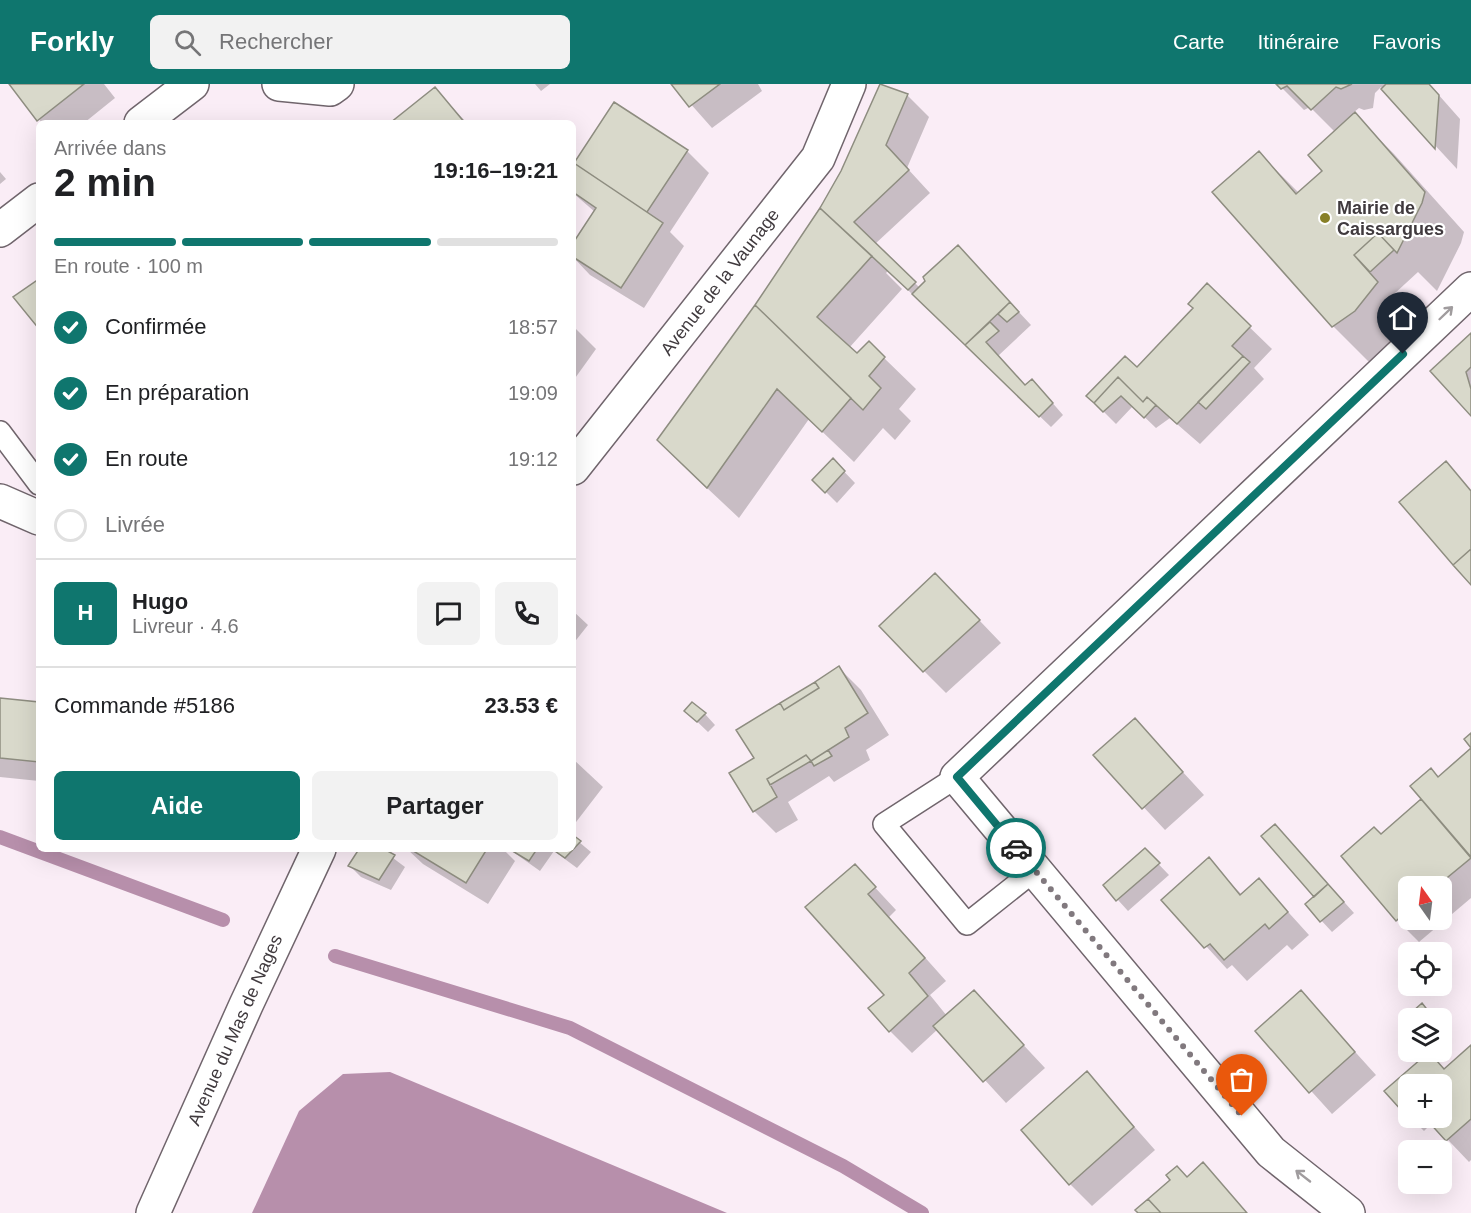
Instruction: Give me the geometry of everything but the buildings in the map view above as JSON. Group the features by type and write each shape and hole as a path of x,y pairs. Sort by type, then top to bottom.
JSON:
{"street":[{"path":"145,120 192,84"},
{"path":"279,84 330,89 337,84"},
{"name":"Avenue de la Vaunage","path":"576,464 818,158 849,84"},
{"path":"0,230 36,202"},
{"path":"1348,1213 1271,1152 957,777 1471,289"},
{"path":"0,501 36,517"},
{"name":"Avenue du Mas de Nages","path":"153,1213 318,852"}],"lane":[{"path":"0,432 36,480"},
{"path":"957,777 884,824 967,924 1035,870"}],"shaded area":[{"path":"390,1072 727,1213 252,1213 299,1111 343,1074"}],"waterway":[{"path":"0,837 36,850"},
{"path":"40,852 223,920"},
{"path":"335,956 570,1028 843,1166 922,1213"}],"way so far":[{"path":"1016,848 1242,1116"}],"place":[{"name":"Mairie de Caissargues","path":"1325,218"}],"route":[{"path":"1016,848 957,777 1118,621 1403,354"}]}
